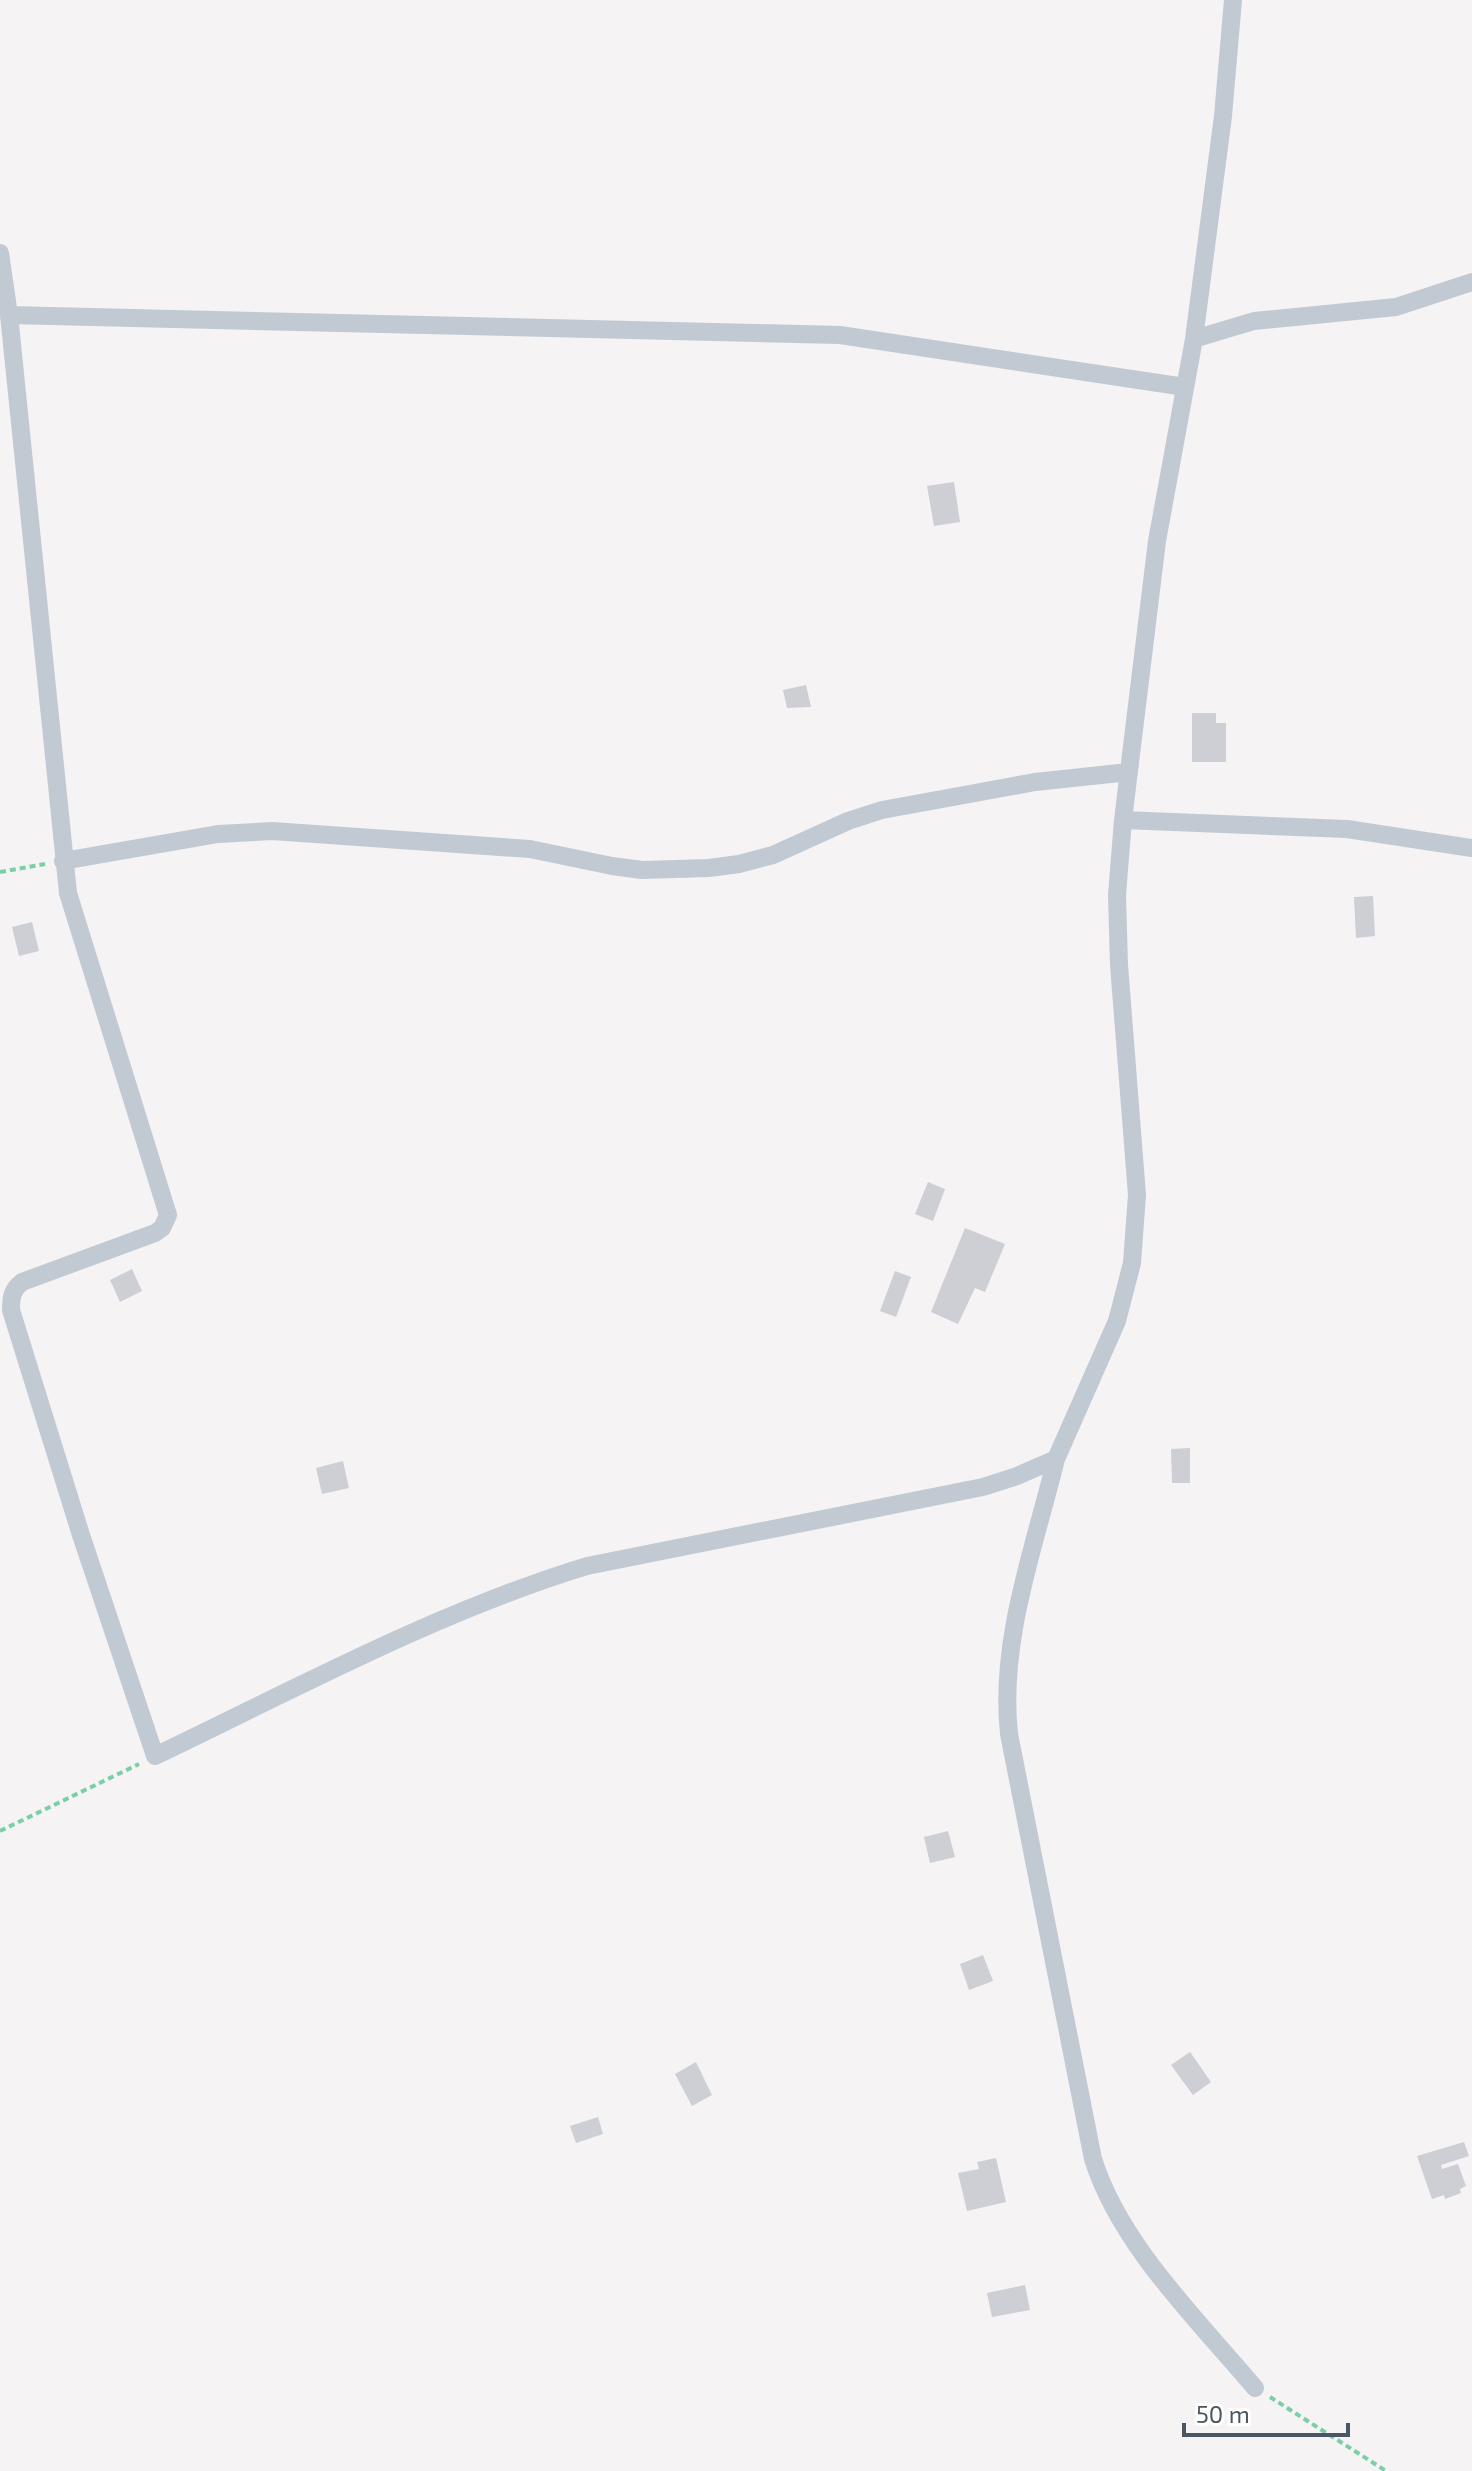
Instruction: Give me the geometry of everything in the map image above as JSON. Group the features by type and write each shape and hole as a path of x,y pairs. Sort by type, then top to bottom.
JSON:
{"street":[{"path":"1233,0 1223,116 1194,339 1157,541 1123,820 1117,895 1119,965 1137,1195 1132,1263 1117,1321 1056,1459 1016,1616 1005,1699 1009,1734 1093,2159 1101,2185 1153,2266 1255,2388"},
{"path":"0,253 9,315 63,861 74,920 168,1215 162,1228 155,1233 22,1282 11,1297 11,1310 81,1535 155,1756 393,1642 536,1582 587,1566 983,1487 1056,1459"},
{"path":"1194,339 1254,321 1396,307 1472,282"},
{"path":"9,315 840,335 1185,387"},
{"path":"0,431 20,427"},
{"path":"63,861 218,834 272,831 530,849 642,870 709,868 773,855 848,821 882,810 1035,782 1129,772"},
{"path":"1123,820 1347,829 1472,848"}],"path":[{"path":"0,872 63,861"},
{"path":"0,1831 155,1756"},
{"path":"1255,2388 1386,2471"}],"building":[{"path":"954,482 960,522 934,526 927,486"},
{"path":"806,685 811,707 787,708 783,690"},
{"path":"1192,713 1216,713 1216,723 1226,723 1226,762 1192,762"},
{"path":"1373,896 1375,936 1356,938 1354,897"},
{"path":"32,922 39,951 19,956 12,927"},
{"path":"928,1182 945,1189 933,1221 915,1214"},
{"path":"965,1228 1005,1244 985,1292 975,1288 958,1324 931,1312"},
{"path":"132,1269 142,1291 120,1302 110,1280"},
{"path":"895,1271 911,1277 896,1317 880,1311"},
{"path":"1190,1448 1190,1483 1172,1483 1171,1449"},
{"path":"343,1461 349,1488 322,1494 316,1468"},
{"path":"948,1831 955,1857 930,1863 924,1837"},
{"path":"983,1955 993,1981 969,1990 960,1964"},
{"path":"1190,2052 1211,2082 1193,2095 1171,2065"},
{"path":"696,2062 712,2095 692,2106 675,2074"},
{"path":"598,2117 603,2134 576,2143 570,2126"},
{"path":"1464,2142 1469,2156 1441,2165 1442,2169 1458,2164 1466,2186 1460,2189 1461,2193 1445,2199 1444,2195 1432,2199 1417,2156"},
{"path":"996,2158 1006,2202 967,2211 958,2173 979,2169 977,2162"},
{"path":"1025,2285 1030,2310 992,2317 987,2293"}]}
